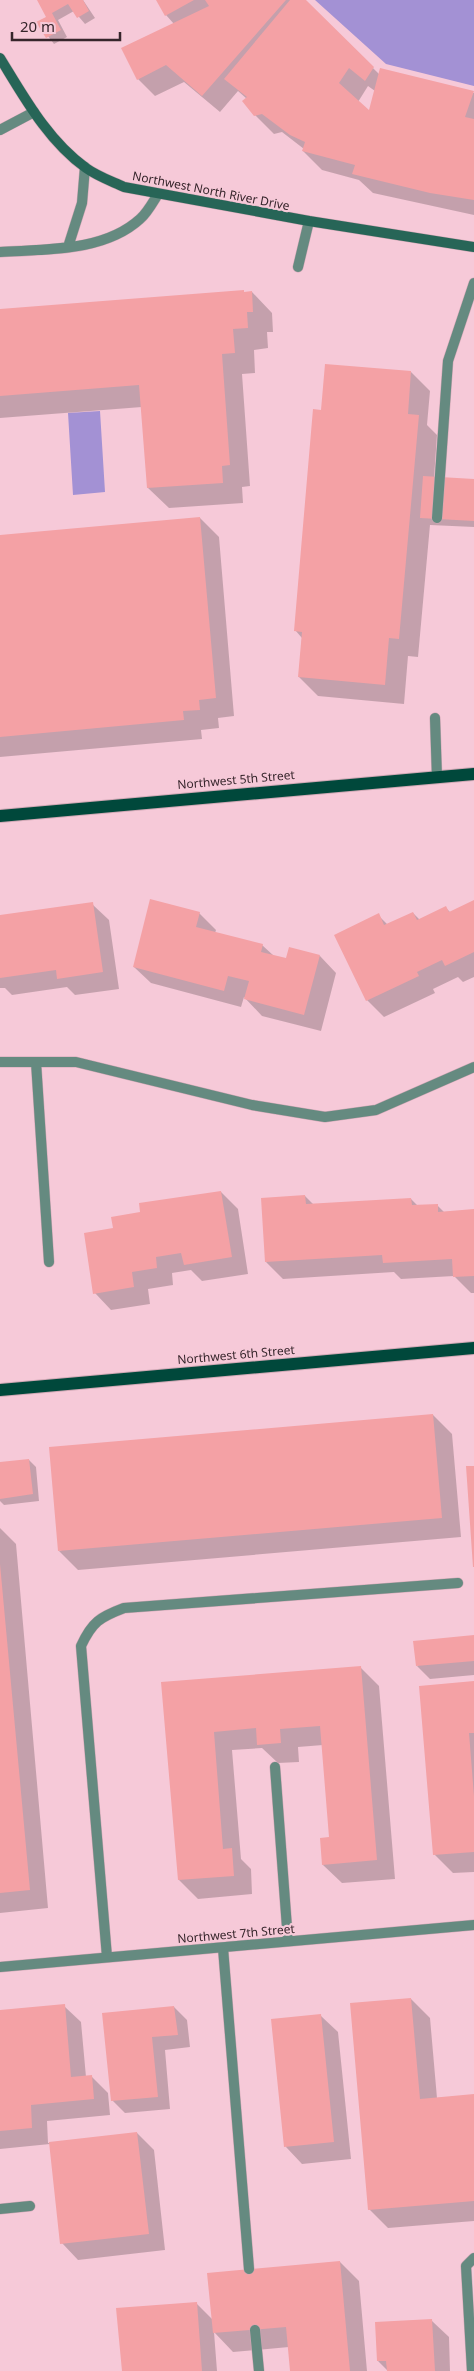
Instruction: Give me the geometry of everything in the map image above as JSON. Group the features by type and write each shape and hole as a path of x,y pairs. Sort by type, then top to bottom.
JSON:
{"main road":[{"name":"Northwest 5th Street","path":"0,816 193,797 474,774"},
{"name":"Northwest 6th Street","path":"0,1390 474,1348"}],"street":[{"name":"Northwest North River Drive","path":"0,58 34,112 84,167 124,187 309,222 474,247"},
{"path":"0,130 34,112"},
{"path":"68,247 82,203 84,167"},
{"path":"0,252 68,247 93,243 119,232 140,219 158,194"},
{"path":"298,267 309,222"},
{"path":"437,518 448,361 474,283"},
{"path":"435,718 437,778"},
{"path":"0,1062 76,1062 252,1105 325,1117 376,1110 474,1067"},
{"path":"36,1062 49,1262"},
{"path":"106,1958 81,1646 89,1628 103,1616 124,1608 458,1584"},
{"path":"275,1767 288,1941"},
{"name":"Northwest 7th Street","path":"0,1967 474,1925"},
{"path":"223,1948 249,2269"},
{"path":"0,2209 30,2206"},
{"path":"472,2371 466,2266 474,2258"},
{"path":"255,2330 260,2371"}],"shaded area":[{"path":"315,0 474,0 474,86 386,64"},
{"path":"100,411 105,492 73,495 68,413"}],"building":[{"path":"37,0 83,0 89,11 77,18 68,4 52,13 61,30 46,38 36,22 46,17"},
{"path":"156,0 194,0 165,16"},
{"path":"205,0 286,0 202,96 166,65 137,80 121,48 209,6"},
{"path":"290,0 306,0 374,67 365,81 349,68 339,83 369,110 380,68 474,91 465,117 474,119 474,200 430,193 352,174 355,165 302,151 305,142 290,135 262,114 254,116 242,101 247,97 224,79"},
{"path":"244,290 244,292 252,291 253,312 247,312 248,328 233,329 235,353 222,354 230,465 222,466 223,483 147,488 139,385 0,396 0,309"},
{"path":"325,364 411,371 408,414 419,415 399,639 389,638 385,685 298,677 302,632 294,631 313,409 321,410"},
{"path":"423,476 474,479 474,521 420,518"},
{"path":"200,517 216,698 199,700 200,710 183,711 184,720 0,737 0,535"},
{"path":"150,899 200,912 196,927 263,944 261,952 286,958 289,947 320,955 304,1015 244,999 249,981 228,976 224,991 133,967"},
{"path":"474,900 474,952 445,966 442,960 417,972 419,976 366,1001 334,935 379,913 384,925 413,912 417,920 446,906 449,912"},
{"path":"93,902 103,972 57,979 56,970 0,978 0,915"},
{"path":"221,1191 232,1257 184,1265 181,1253 156,1257 157,1268 132,1272 134,1287 93,1294 84,1233 113,1228 111,1217 140,1212 139,1203"},
{"path":"305,1195 306,1204 411,1198 412,1205 438,1204 438,1212 474,1209 474,1276 453,1277 452,1259 383,1263 382,1255 265,1262 261,1198"},
{"path":"433,1414 442,1518 58,1551 49,1447"},
{"path":"29,1459 33,1494 0,1499 0,1462"},
{"path":"466,1466 474,1466 474,1567 473,1567"},
{"path":"0,1564 30,1890 0,1893"},
{"path":"474,1635 474,1661 416,1666 413,1641"},
{"path":"361,1666 377,1860 322,1865 320,1838 329,1837 320,1726 280,1729 281,1743 257,1745 256,1728 214,1732 223,1849 232,1848 234,1876 178,1880 161,1682"},
{"path":"474,1681 474,1733 469,1733 474,1796 474,1852 433,1855 419,1686"},
{"path":"411,1998 420,2099 474,2094 474,2201 368,2210 350,2003"},
{"path":"65,2004 71,2077 92,2075 94,2099 31,2105 32,2128 0,2131 0,2010"},
{"path":"174,2006 178,2035 152,2037 158,2097 111,2101 102,2013"},
{"path":"321,2014 334,2142 284,2147 271,2019"},
{"path":"137,2132 149,2234 60,2244 49,2142"},
{"path":"340,2261 350,2371 290,2371 286,2327 213,2333 207,2273"},
{"path":"197,2302 202,2371 122,2371 116,2308"},
{"path":"432,2319 435,2371 387,2371 386,2361 377,2361 375,2322"}]}
